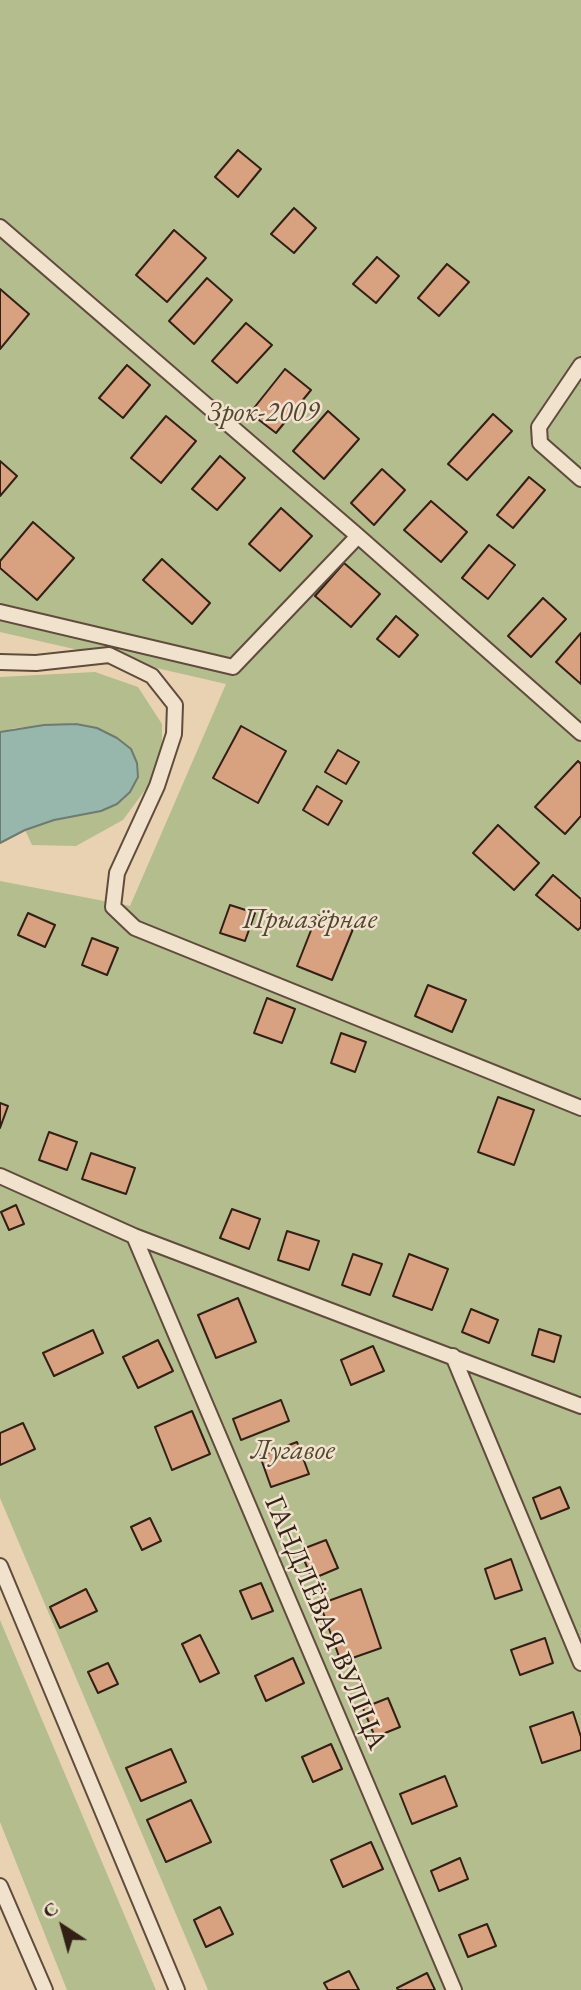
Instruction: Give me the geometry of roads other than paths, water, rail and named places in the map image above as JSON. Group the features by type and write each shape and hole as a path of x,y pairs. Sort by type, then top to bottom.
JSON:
{"lane":[{"path":"0,227 358,536 581,733"},
{"path":"581,365 539,427 540,443 581,479"},
{"path":"0,612 233,667 358,536"},
{"path":"0,662 36,663 109,655 152,676 175,705 174,734 157,786 117,873 113,907 135,928 581,1108"},
{"path":"0,1176 134,1236 581,1406"},
{"name":"ГАНДЛЁВАЯ ВУЛІЦА","path":"134,1236 454,1990"},
{"path":"453,1356 581,1663"},
{"path":"0,1566 177,1990"},
{"path":"0,1886 45,1990"}],"water":[{"path":"76,724 97,728 131,749 137,763 138,777 130,792 117,804 101,811 54,820 25,830 0,843 0,732 44,725"}],"park label":[{"name":"Зрок-2009","path":"263,413"},
{"name":"Прыазёрнае","path":"310,920"},
{"name":"Лугавое","path":"293,1451"}]}
